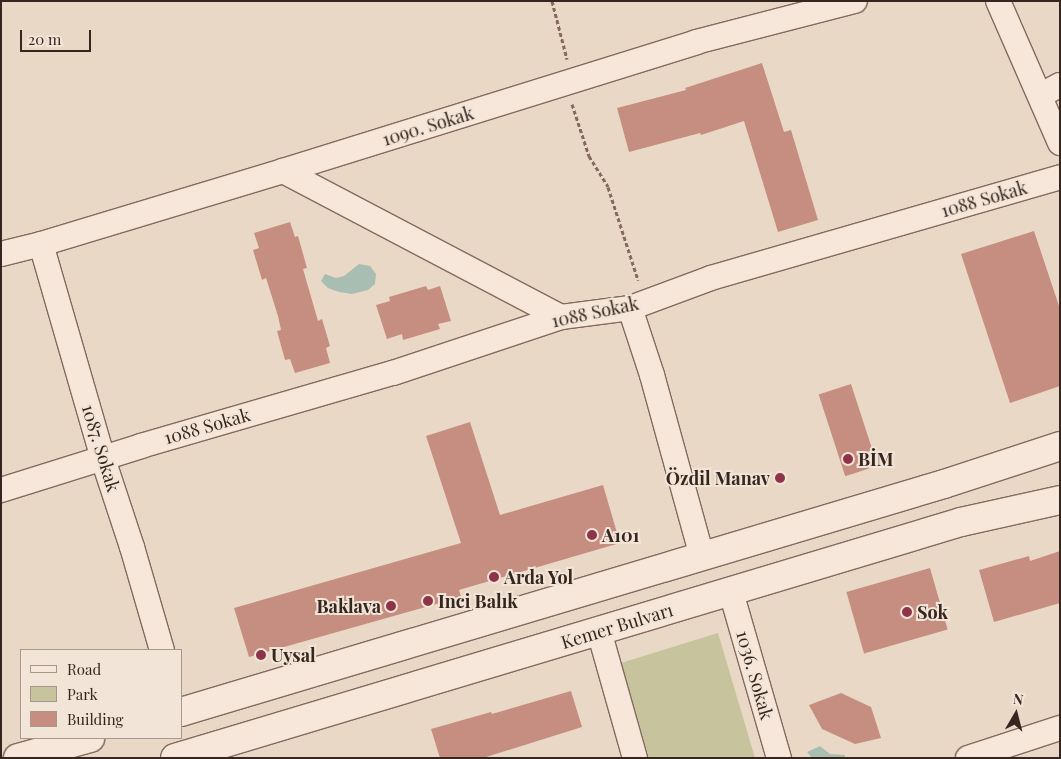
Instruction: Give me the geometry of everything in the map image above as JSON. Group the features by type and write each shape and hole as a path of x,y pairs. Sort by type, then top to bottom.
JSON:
{"main road":[{"path":"182,712 944,484 1060,446"},
{"name":"Kemer Bulvarı","path":"187,756 961,522 1060,500"},
{"path":"18,758 86,739"}],"street":[{"name":"1090. Sokak","path":"1,254 41,244 283,171 696,42 855,1"},
{"path":"998,1 1050,90 1060,143"},
{"path":"283,171 561,318"},
{"name":"1088 Sokak","path":"1,490 141,446 393,373 561,318 638,305 711,278 1060,177"},
{"name":"1087. Sokak","path":"41,244 103,459 132,547 162,649"},
{"path":"638,305 652,375 702,557"},
{"name":"1036. Sokak","path":"730,592 779,758"},
{"path":"599,631 635,758"},
{"path":"968,758 1060,728"}],"path":[{"path":"552,1 573,81 572,105 589,156 608,187 638,305"}],"green space":[{"path":"718,633 755,758 649,758 621,663"}],"shaded area":[{"path":"359,264 370,266 376,274 375,284 368,290 352,294 339,292 328,288 321,281 325,274 336,278 344,276"},
{"path":"820,746 830,754 845,755 845,758 812,758 807,752"}],"building":[{"path":"762,63 784,132 791,130 818,220 778,232 744,121 701,135 700,133 629,152 617,108 686,90 685,88"},
{"path":"290,222 295,237 298,236 307,268 303,269 318,321 322,319 330,346 326,348 330,363 295,373 290,359 285,360 277,331 281,330 278,316 266,278 262,280 253,250 259,248 254,233"},
{"path":"1034,231 1060,309 1060,386 1010,403 961,254"},
{"path":"426,286 428,290 440,286 451,321 438,324 440,329 403,340 402,334 387,339 376,305 390,301 389,297"},
{"path":"851,384 878,466 845,476 819,395"},
{"path":"470,422 500,515 603,485 620,543 459,590 461,597 249,657 234,608 461,543 426,436"},
{"path":"1060,551 1060,603 994,622 979,570 1029,556 1030,561"},
{"path":"930,568 948,630 864,654 846,592"},
{"path":"571,691 582,727 483,758 440,758 431,729 491,712 492,714"},
{"path":"841,693 871,707 881,738 855,744 822,729 809,705"}],"place":[{"name":"BİM","path":"848,459"},
{"name":"Özdil Manav","path":"780,478"},
{"name":"A101","path":"592,535"},
{"name":"Arda Yol","path":"494,577"},
{"name":"Inci Balık","path":"428,601"},
{"name":"Baklava","path":"391,606"},
{"name":"Sok","path":"907,612"},
{"name":"Uysal","path":"261,655"}]}
